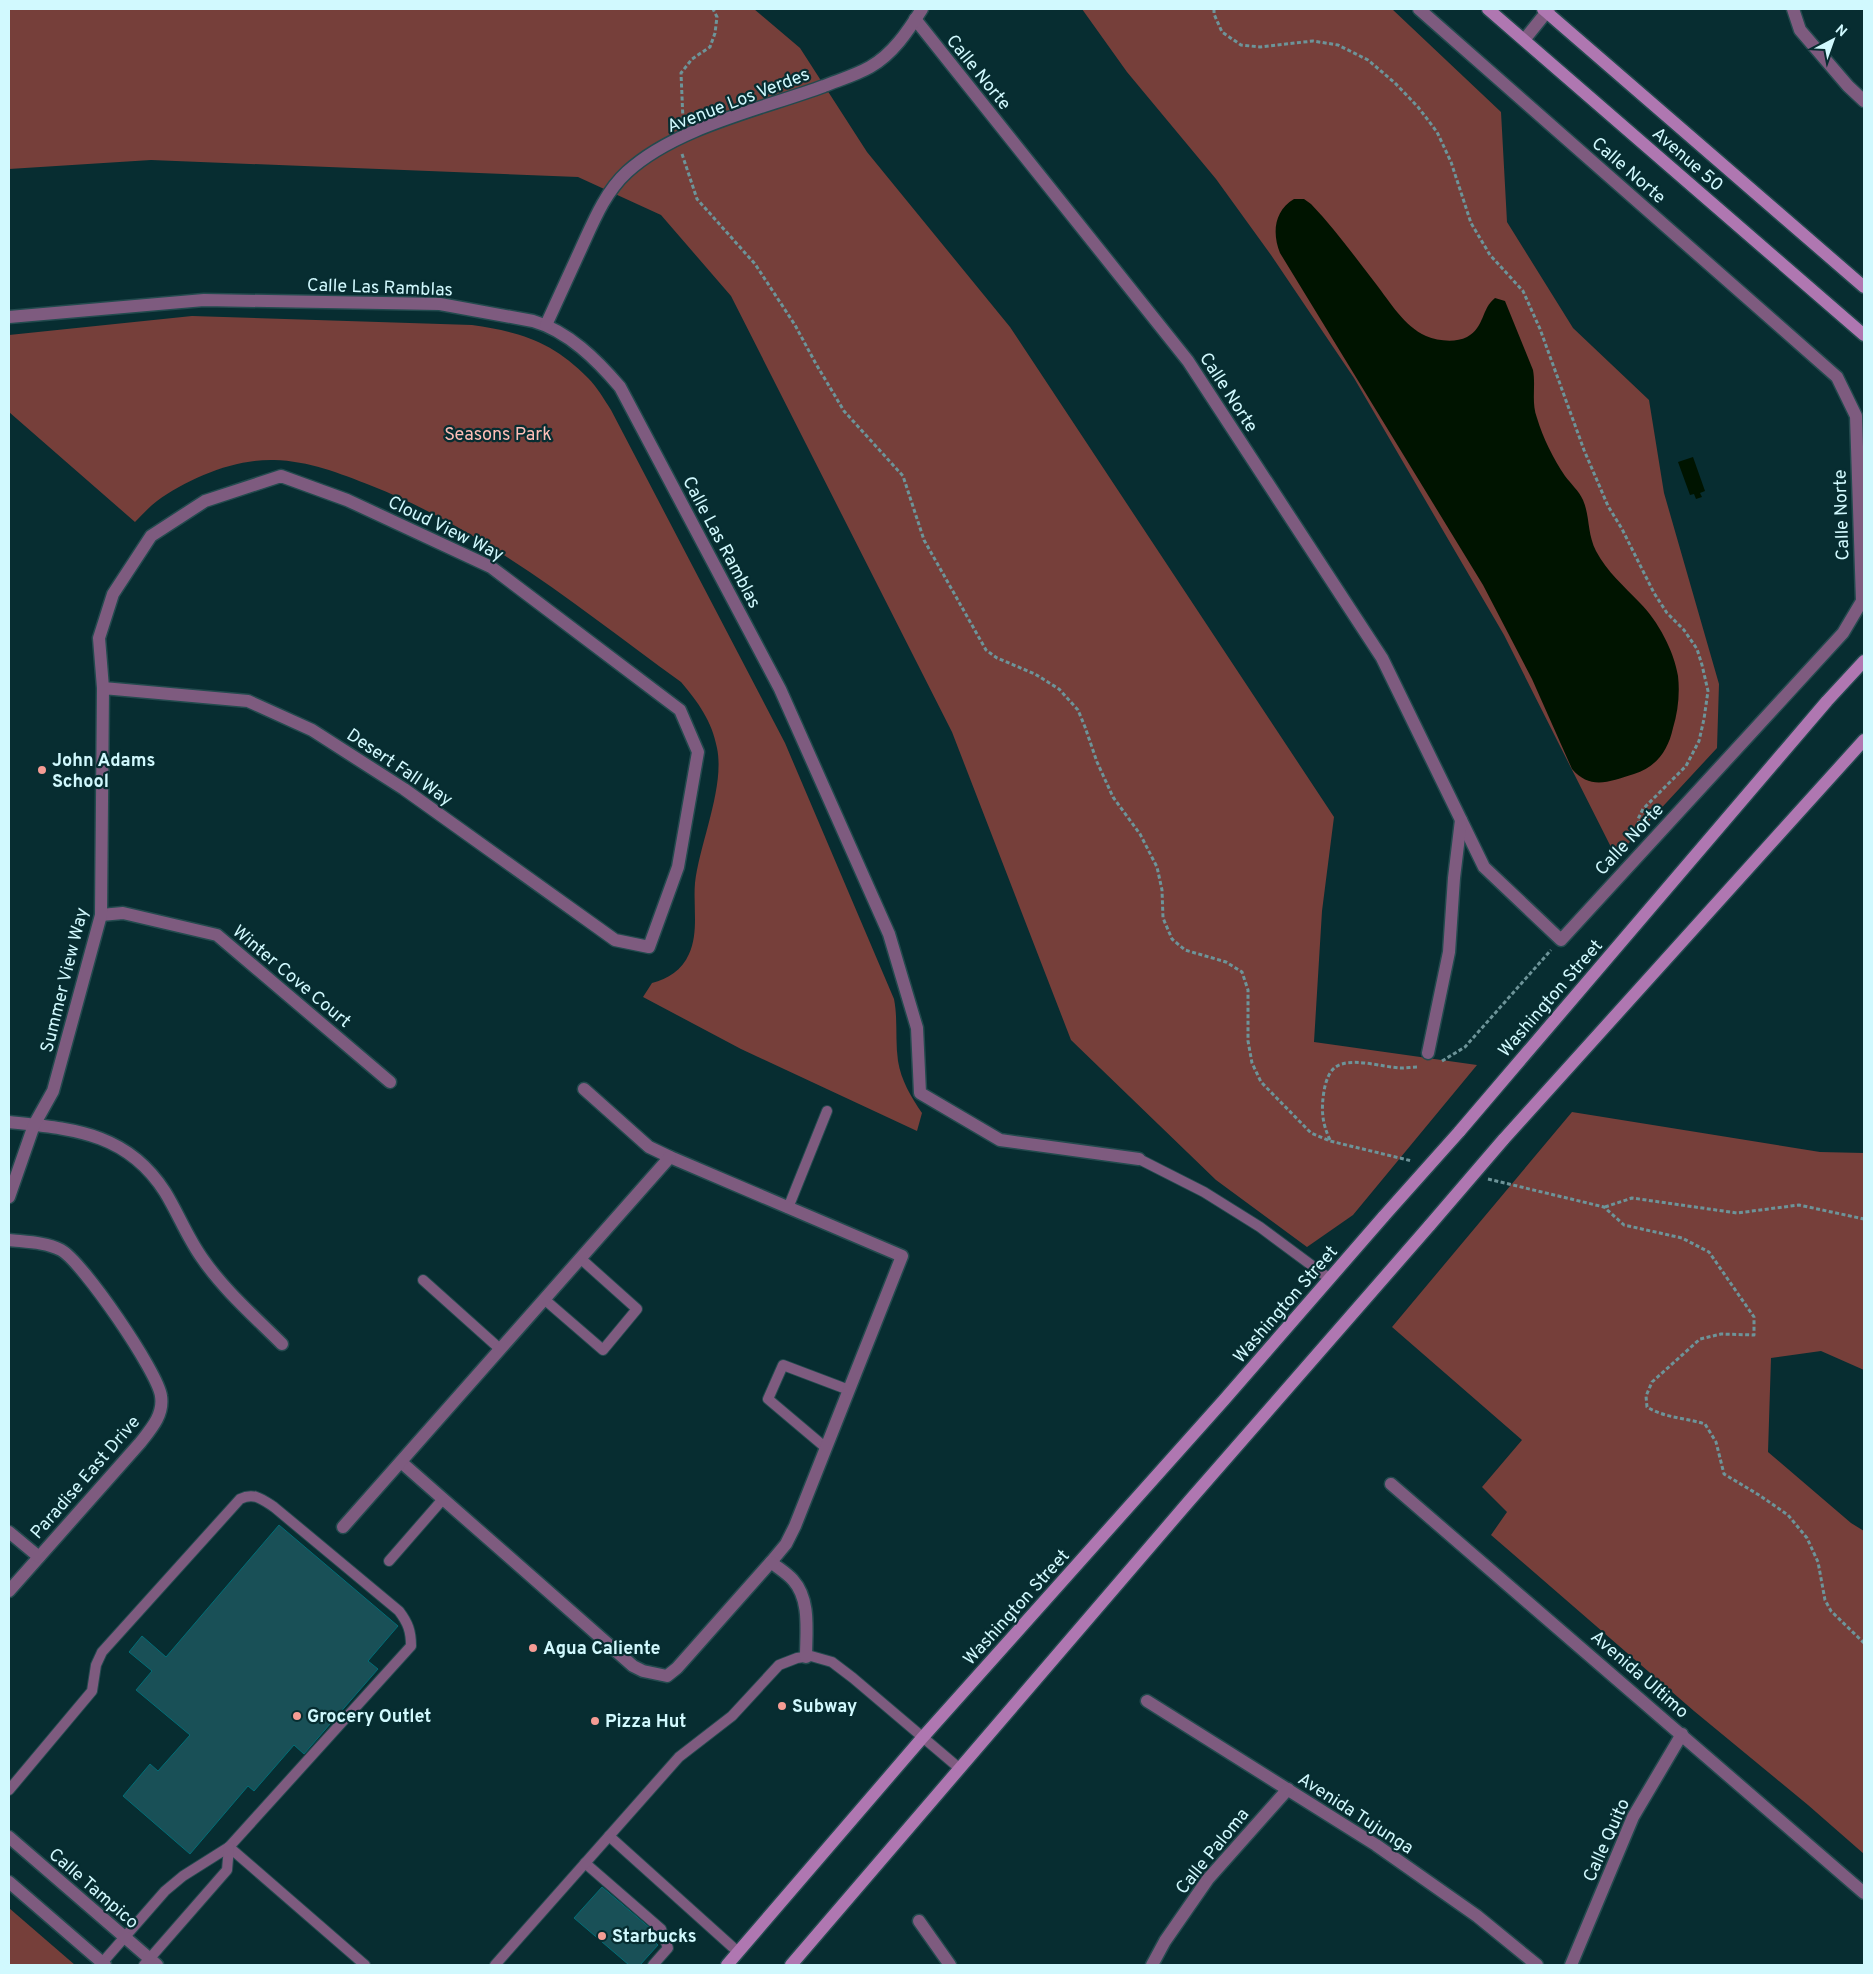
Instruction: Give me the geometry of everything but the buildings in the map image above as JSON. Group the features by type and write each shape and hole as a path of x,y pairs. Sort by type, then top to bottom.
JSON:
{"main road":[{"name":"Avenue 50","path":"1488,9 1864,335"},
{"name":"Avenue 50","path":"1548,10 1864,287"},
{"name":"Washington Street","path":"727,1965 923,1737 1330,1279 1864,661"},
{"path":"791,1965 959,1768 1503,1140 1864,740"}],"street":[{"name":"Calle Norte","path":"919,14 1188,361 1382,658 1484,868 1561,940 1843,633 1862,600 1856,416 1837,377 1419,9"},
{"path":"1793,9 1800,30 1848,86 1864,101"},
{"path":"1524,40 1548,10"},
{"name":"Avenue Los Verdes","path":"546,325 594,221 617,183 627,172 645,158 682,137 818,88 870,67 885,56 902,39 919,14"},
{"name":"Calle Las Ramblas","path":"9,317 204,300 440,304 510,316 546,325 593,357 620,387 780,689 890,934 917,1028 920,1093 1000,1140 1139,1159"},
{"name":"Cloud View Way","path":"103,688 99,638 113,594 151,536 205,501 281,476 347,500 491,567 680,710 698,752 678,867 649,947"},
{"name":"Summer View Way","path":"9,1197 34,1125 52,1091 101,915 103,688"},
{"name":"Desert Fall Way","path":"103,688 248,701 312,730 404,789 615,940 649,947"},
{"path":"1428,1053 1449,952 1454,878 1461,820"},
{"name":"Winter Cove Court","path":"101,915 123,913 216,935 390,1082"},
{"path":"400,1462 632,1666 657,1675 667,1676 677,1668 786,1544 902,1256 670,1157 649,1146 584,1089"},
{"path":"9,1122 72,1130 100,1138 120,1147 135,1158 164,1191 201,1257 211,1270 226,1288 282,1344"},
{"path":"343,1527 670,1157"},
{"name":"Paradise East Drive","path":"9,1240 45,1244 62,1250 80,1266 145,1359 158,1382 162,1397 156,1421 146,1436 9,1591"},
{"name":"Avenida Ultimo","path":"1391,1484 1864,1893"},
{"path":"9,1532 39,1557"},
{"path":"771,1562 792,1580 802,1594 806,1614 806,1657"},
{"name":"Avenida Tujunga","path":"1147,1701 1376,1845 1469,1910 1537,1965"},
{"name":"Calle Quito","path":"1572,1965 1633,1818 1682,1734"},
{"name":"Calle Paloma","path":"1152,1965 1208,1879 1288,1789"},
{"name":"Calle Tampico","path":"9,1837 150,1963"},
{"path":"9,1882 104,1964"},
{"path":"919,1921 950,1965"}],"lane":[{"path":"788,1208 827,1111"},
{"path":"1139,1159 1212,1197 1260,1228 1330,1279"},
{"path":"544,1299 603,1350 637,1309 580,1258"},
{"path":"423,1280 500,1350"},
{"path":"826,1448 768,1399 783,1364 849,1390"},
{"path":"9,1790 92,1691 96,1665 102,1652 240,1499 249,1495 258,1496 274,1507 399,1611 407,1622 411,1631 411,1646 229,1848 210,1858 172,1885 124,1938 104,1964"},
{"path":"389,1561 443,1499"},
{"path":"495,1965 679,1757 732,1716 778,1665 797,1658 811,1656 832,1662 959,1768"},
{"path":"609,1836 738,1952"},
{"path":"150,1963 227,1870 229,1848"},
{"path":"229,1848 365,1965"},
{"path":"585,1863 661,1929 668,1948 653,1965"}],"path":[{"path":"713,9 717,17 715,34 710,47 692,59 681,73 682,155 697,199 755,264 795,325 844,411 903,476 924,540 986,650 997,658 1035,674 1059,689 1078,710 1097,762 1113,797 1140,834 1157,867 1162,890 1163,918 1172,939 1185,950 1226,962 1242,972 1248,990 1248,1041 1252,1063 1261,1082 1312,1133 1330,1141 1415,1161"},
{"path":"1214,9 1214,14 1222,32 1242,45 1260,47 1313,41 1338,45 1368,60 1395,83 1418,107 1437,132 1451,162 1471,223 1490,255 1523,291 1540,329 1584,450 1608,506 1622,529 1654,593 1667,613 1684,630 1697,649 1708,691 1699,741 1686,766 1643,809 1638,819 1640,830 1649,844"},
{"path":"1481,1177 1604,1207 1624,1226 1682,1238 1709,1252 1754,1317 1754,1335 1721,1334 1700,1339 1652,1382 1646,1396 1647,1407 1658,1414 1689,1419 1705,1424 1716,1442 1724,1474 1788,1515 1807,1538 1818,1562 1825,1600 1831,1611 1864,1643"},
{"path":"1604,1207 1632,1198 1737,1213 1799,1205 1864,1219"}],"green space":[{"path":"9,9 754,9 800,48 867,152 1010,327 1334,817 1322,911 1314,1042 1477,1065 1353,1215 1307,1247 1216,1180 1071,1040 952,732 731,296 661,215 578,177 151,160 9,169"},
{"path":"1082,9 1392,9 1501,112 1507,222 1573,328 1649,400 1664,493 1719,684 1717,748 1616,857 1504,635 1354,378 1271,255 1216,179 1127,72"},
{"name":"Seasons Park","path":"192,316 472,325 521,335 549,347 575,366 591,382 611,410 785,743 894,999 899,1068 907,1088 922,1113 917,1131 741,1049 643,997 652,983 664,979 683,965 692,946 695,928 695,883 718,780 719,763 712,729 699,705 681,682 570,600 494,549 455,526 372,486 312,465 274,460 243,463 228,466 183,485 157,501 135,522 9,412 9,335"},
{"path":"1572,1112 1820,1152 1864,1153 1864,1370 1821,1351 1771,1358 1768,1452 1851,1523 1864,1531 1864,1854 1694,1711 1491,1535 1507,1512 1482,1487 1522,1440 1392,1327"},
{"path":"9,1908 75,1965 9,1965"}],"shaded area":[{"path":"1294,199 1304,199 1311,204 1345,243 1404,320 1426,336 1446,341 1467,337 1477,328 1487,307 1495,298 1505,301 1533,370 1534,406 1539,425 1556,462 1583,500 1591,538 1596,551 1611,572 1653,618 1669,647 1676,666 1679,689 1675,722 1664,751 1649,767 1625,777 1600,782 1586,780 1572,769 1532,679 1483,585 1280,253 1276,238 1276,223 1282,210"},
{"path":"1693,457 1705,491 1700,493 1702,497 1696,499 1694,494 1690,495 1678,462"}],"place":[{"name":"John Adams School","path":"42,770"},
{"name":"Agua Caliente","path":"533,1648"},
{"name":"Subway","path":"782,1706"},
{"name":"Grocery Outlet","path":"297,1716"},
{"name":"Pizza Hut","path":"595,1721"},
{"name":"Starbucks","path":"602,1936"}]}
